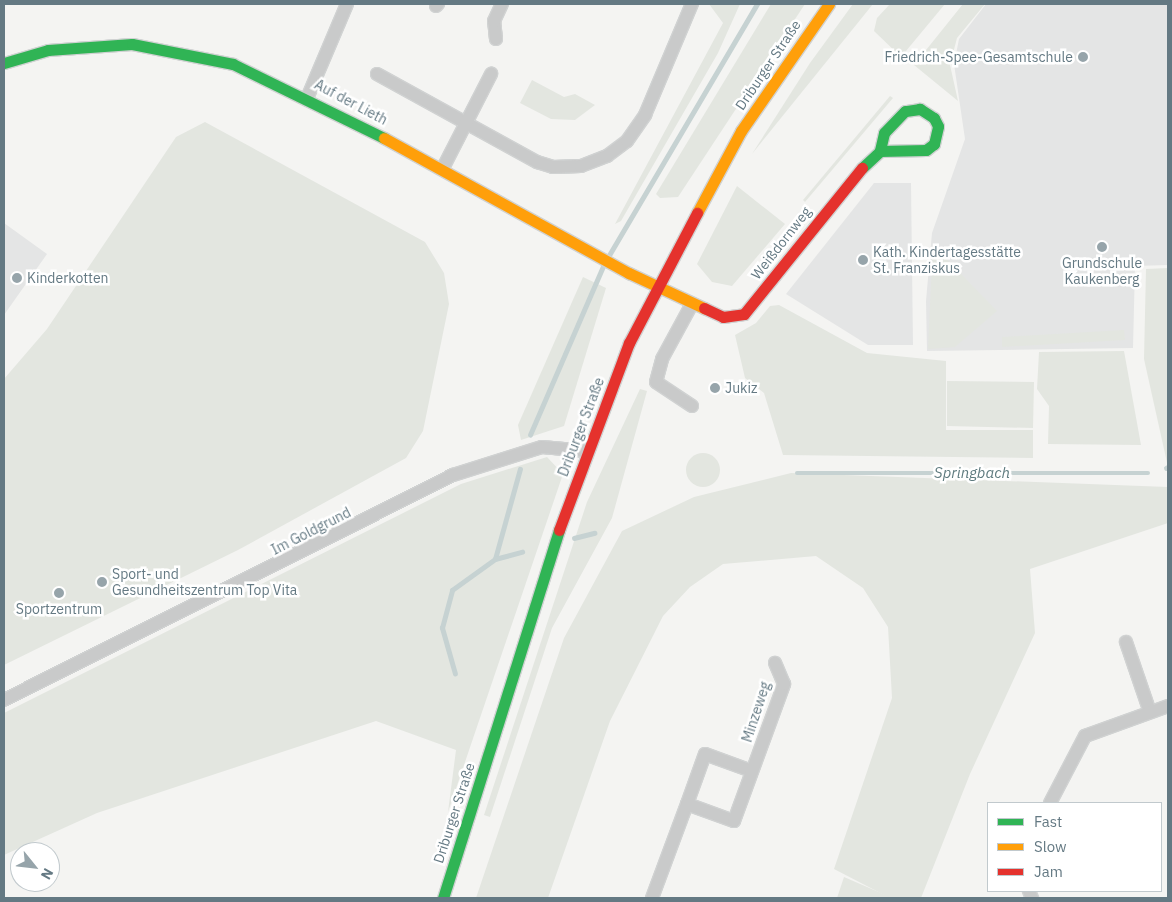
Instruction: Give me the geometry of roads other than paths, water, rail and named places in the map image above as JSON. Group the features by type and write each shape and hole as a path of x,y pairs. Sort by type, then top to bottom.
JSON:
{"street":[{"path":"308,96 347,4"},
{"path":"496,39 494,21 502,4"},
{"path":"377,74 465,123 553,167 581,166 607,156 627,141 644,115 692,4"},
{"name":"Driburger Straße","path":"443,898 586,451 657,287 741,131 828,4"},
{"name":"Auf der Lieth","path":"4,63 48,50 132,44 207,56 308,96 443,168 605,260 657,287"},
{"path":"443,168 490,74"},
{"name":"Weißdornweg","path":"657,287 723,318 744,314 880,151 884,133 904,111 920,109 934,118 937,136 926,150 880,151"},
{"path":"692,304 662,359 656,382 692,406"},
{"name":"Im Goldgrund","path":"4,700 453,475 542,447 586,451"},
{"path":"1126,642 1150,712"},
{"name":"Minzeweg","path":"687,804 734,821 784,684 775,663"},
{"path":"1051,802 1085,736 1168,706"},
{"path":"652,898 705,754 752,771"}],"waterway":[{"path":"608,257 757,4"},
{"path":"530,435 604,264"},
{"path":"495,559 520,469"},
{"name":"Springbach","path":"797,473 1148,473"},
{"path":"574,538 594,533"},
{"name":"Springbach","path":"455,674 442,628 452,590 495,559 522,552"}],"place":[{"name":"Friedrich-Spee-Gesamtschule","path":"1083,57"},
{"name":"Grundschule Kaukenberg","path":"1102,247"},
{"name":"Kath. Kindertagesstätte St. Franziskus","path":"863,260"},
{"name":"Kinderkotten","path":"17,278"},
{"name":"Jukiz","path":"715,388"},
{"name":"Sport- und Gesundheitszentrum Top Vita","path":"102,582"},
{"name":"Sportzentrum","path":"59,593"}]}
